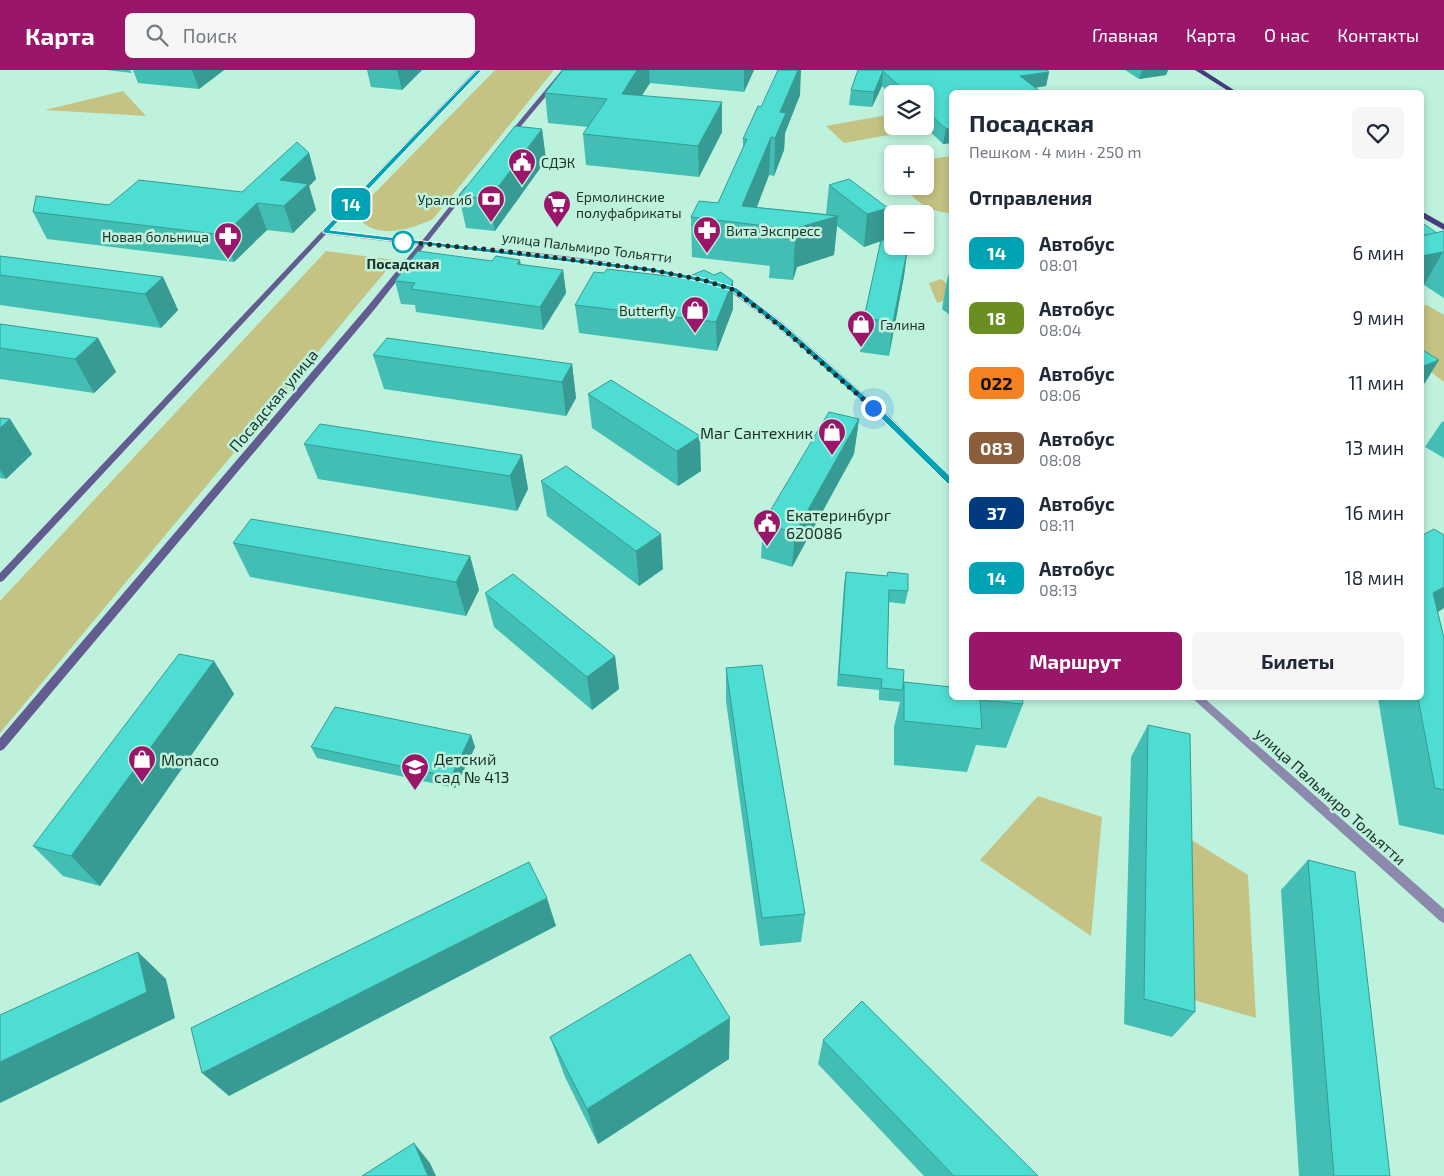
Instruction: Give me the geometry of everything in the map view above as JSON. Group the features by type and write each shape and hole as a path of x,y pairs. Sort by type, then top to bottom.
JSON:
{"main road":[{"path":"1198,70 1231,90"},
{"path":"1424,215 1444,228"}],"street":[{"path":"0,579 479,70"},
{"path":"501,146 566,70"},
{"name":"Посадская улица","path":"0,746 268,430 472,182"},
{"name":"улица Пальмиро Тольятти","path":"326,232 422,244 494,250 652,270 703,280 734,290 780,326 886,418 949,480"},
{"name":"улица Пальмиро Тольятти","path":"1199,700 1444,917"}],"shaded area":[{"path":"495,70 554,70 433,219 394,231 374,229 365,224 358,217 360,208"},
{"path":"123,91 146,116 45,110"},
{"path":"884,116 884,135 889,135 844,143 826,126"},
{"path":"949,156 949,213 936,211 934,210 934,205 924,205 911,195 934,195 934,159"},
{"path":"326,251 395,260 0,733 0,601"},
{"path":"941,279 949,285 949,299 937,303 929,283"},
{"path":"1427,305 1444,315 1444,382 1424,366 1424,306"},
{"path":"1038,796 1102,817 1091,936 980,860"},
{"path":"1185,836 1248,875 1256,1018 1180,996"}],"building":[{"path":"563,70 637,70 622,94 722,102 698,146 583,134 607,99 545,93"},
{"path":"778,70 798,70 780,112 786,113 775,138 771,137 742,206 838,216 800,227 795,240 771,237 774,227 691,217 699,201 718,203 747,139 743,139 758,106 761,107"},
{"path":"858,70 1047,70 1049,72 1020,76 1038,90 949,90 949,128 946,129 934,118 934,85 898,85 883,71 874,92 851,90"},
{"path":"515,126 542,129 489,199 459,196"},
{"path":"297,142 309,153 280,180 308,184 284,206 257,203 224,235 33,212 36,196 109,205 139,180 242,192"},
{"path":"849,179 884,205 884,209 867,214 829,185"},
{"path":"1424,224 1437,233 1424,235"},
{"path":"1444,231 1444,252 1424,255 1424,235"},
{"path":"881,240 884,240 884,255 906,255 893,322 864,318"},
{"path":"418,251 492,261 496,256 520,260 517,264 563,270 540,307 411,289 415,283 395,281"},
{"path":"0,256 163,277 145,294 0,275"},
{"path":"607,269 685,278 704,270 714,275 721,272 733,281 716,322 575,305 594,272 604,273"},
{"path":"0,324 98,338 75,359 0,348"},
{"path":"387,338 572,364 562,382 373,355"},
{"path":"1424,351 1439,360 1424,366"},
{"path":"611,380 700,436 677,451 588,394"},
{"path":"829,412 859,419 795,533 763,523"},
{"path":"0,418 10,419 0,428"},
{"path":"320,424 522,455 510,476 304,444"},
{"path":"566,466 661,534 636,551 541,481"},
{"path":"251,519 470,556 456,582 233,543"},
{"path":"1434,529 1444,535 1444,587 1433,593 1444,638 1444,790 1435,788 1418,700 1424,700 1424,534"},
{"path":"846,572 887,576 888,572 908,574 908,591 889,590 887,668 904,670 902,690 881,688 882,679 839,674"},
{"path":"513,574 615,656 587,677 485,593"},
{"path":"179,654 214,661 71,856 33,846"},
{"path":"762,665 805,914 762,918 726,668"},
{"path":"904,682 949,687 949,700 980,700 982,729 904,721"},
{"path":"980,700 1022,700 1023,704"},
{"path":"335,707 471,735 451,777 311,747"},
{"path":"1148,725 1190,734 1195,1012 1144,999"},
{"path":"1308,860 1355,872 1390,1176 1334,1176"},
{"path":"529,862 547,898 202,1073 191,1028"},
{"path":"138,952 147,992 0,1062 0,1015"},
{"path":"690,954 730,1018 587,1109 550,1037"},
{"path":"862,1001 1038,1176 954,1176 823,1040"},
{"path":"414,1143 428,1176 362,1176"}],"bus line":[{"name":"14","path":"479,70 326,232 422,244 494,250 652,270 703,280 734,290 763,311 886,418 949,480"}],"place":[{"name":"СДЭК","path":"522,186"},
{"name":"Уралсиб","path":"491,223"},
{"name":"Ермолинские полуфабрикаты","path":"557,228"},
{"name":"Посадская","path":"403,242"},
{"name":"Вита Экспресс","path":"707,254"},
{"name":"Новая больница","path":"228,260"},
{"name":"Butterfly","path":"695,334"},
{"name":"Галина","path":"861,348"},
{"name":"Маг Сантехник","path":"832,456"},
{"name":"Екатеринбург 620086","path":"767,547"},
{"name":"Monaco","path":"142,783"},
{"name":"Детский сад № 413","path":"415,791"}],"route":[{"path":"403,242 494,250 652,270 703,280 734,290 763,311 873,408"}]}
